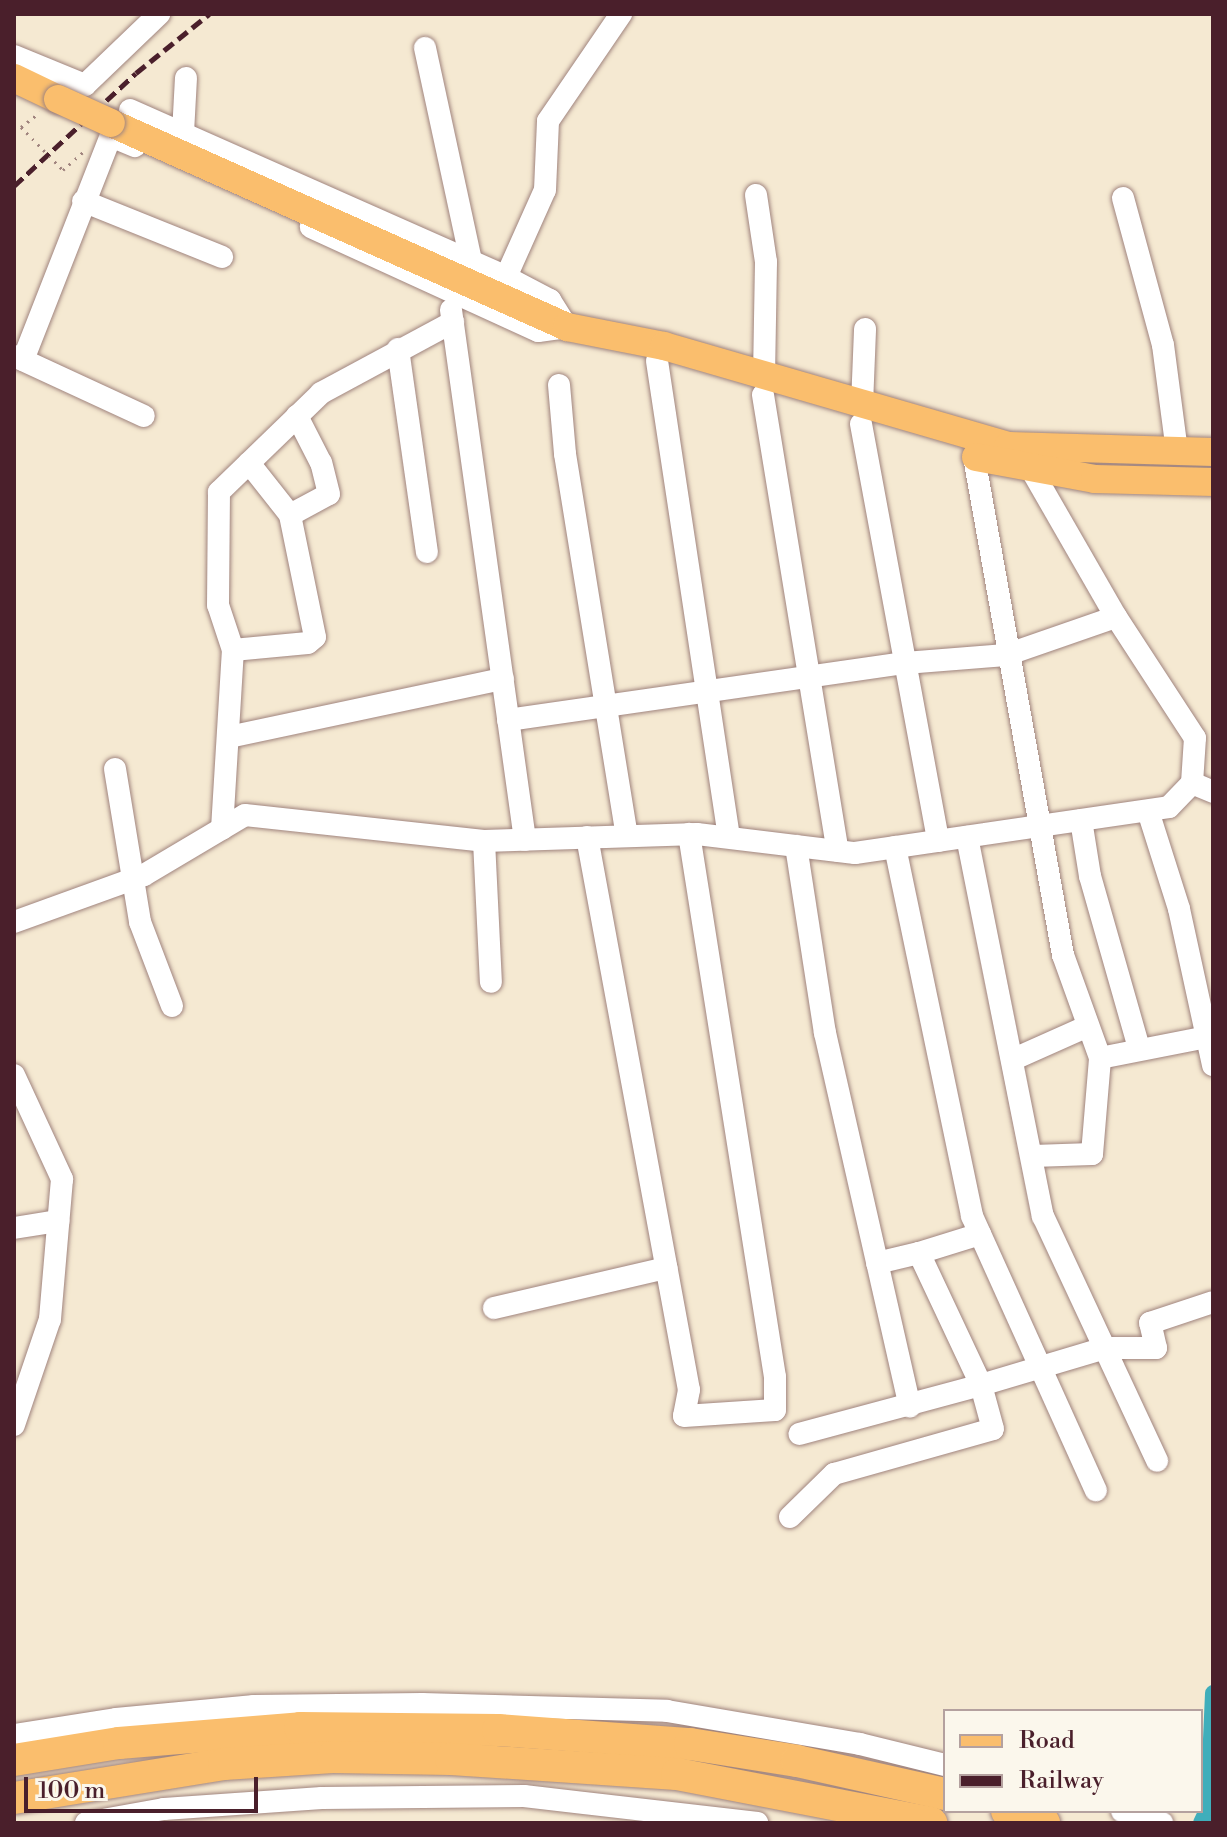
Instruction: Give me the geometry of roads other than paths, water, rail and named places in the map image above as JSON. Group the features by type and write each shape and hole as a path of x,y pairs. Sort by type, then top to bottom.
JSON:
{"highway":[{"path":"14,1760 119,1743 300,1728 483,1729 690,1744 812,1764 943,1794"},
{"path":"14,1798 224,1764 333,1757 451,1759 677,1774 931,1823"},
{"path":"1013,1813 1044,1823"}],"main road":[{"path":"14,78 48,104 117,123 558,323 617,340 664,346 764,386"},
{"path":"617,340 657,361 764,386 861,414 1008,446 1213,452"},
{"path":"861,414 974,457 1032,471 1213,482"}],"street":[{"path":"14,56 85,85 159,14"},
{"path":"506,277 545,190 548,121 621,14"},
{"path":"425,48 471,260"},
{"path":"183,133 186,78"},
{"path":"14,89 48,104"},
{"path":"117,123 183,133 471,260 550,300 558,323 538,331 449,294 227,186 117,123"},
{"path":"117,123 18,358 144,416"},
{"path":"756,195 766,262 764,386 808,679 838,851"},
{"path":"1123,198 1163,345 1177,451"},
{"path":"83,201 222,257"},
{"path":"449,294 525,840"},
{"path":"222,829 233,650 218,605 219,492 321,393 453,322"},
{"path":"865,329 861,414 938,841"},
{"path":"398,349 427,552"},
{"path":"657,361 729,837"},
{"path":"559,385 565,454 627,836"},
{"path":"290,515 329,494 321,463 297,416"},
{"path":"974,457 1006,655 1063,955 1100,1058 1092,1154 1033,1156"},
{"path":"233,650 308,643 315,637 290,515 249,463"},
{"path":"14,922 131,880 245,815 484,841 689,834 838,851 895,847 1169,807 1192,783 1195,738 1116,617 1032,471"},
{"path":"508,720 905,663 1006,655 1116,617"},
{"path":"229,737 503,679"},
{"path":"115,769 140,922 172,1006"},
{"path":"1192,783 1213,792"},
{"path":"1148,811 1179,909 1213,1065"},
{"path":"1081,820 1090,876 1139,1048"},
{"path":"587,837 689,1390 684,1416 775,1410 775,1377 689,834"},
{"path":"967,837 1014,1059 1043,1216 1157,1461"},
{"path":"484,841 491,982"},
{"path":"796,846 825,1033 910,1406"},
{"path":"895,847 972,1216 1096,1490"},
{"path":"1014,1059 1088,1026"},
{"path":"1100,1058 1207,1037"},
{"path":"14,1075 62,1179 50,1319 14,1425"},
{"path":"14,1228 58,1221"},
{"path":"877,1263 980,1234"},
{"path":"790,1517 834,1474 993,1429 981,1385 919,1253"},
{"path":"494,1308 666,1268"},
{"path":"799,1434 910,1406 1105,1348 1156,1348 1150,1323 1213,1302"},
{"path":"14,1735 116,1719 254,1706 422,1704 652,1710 860,1744 943,1765"},
{"path":"86,1823 164,1809 322,1798 524,1796 757,1823"},
{"path":"1129,1813 1162,1823"}],"waterway":[{"path":"1201,1823 1208,1808 1213,1693"}],"railway":[{"path":"14,186 136,73 209,14"}]}
